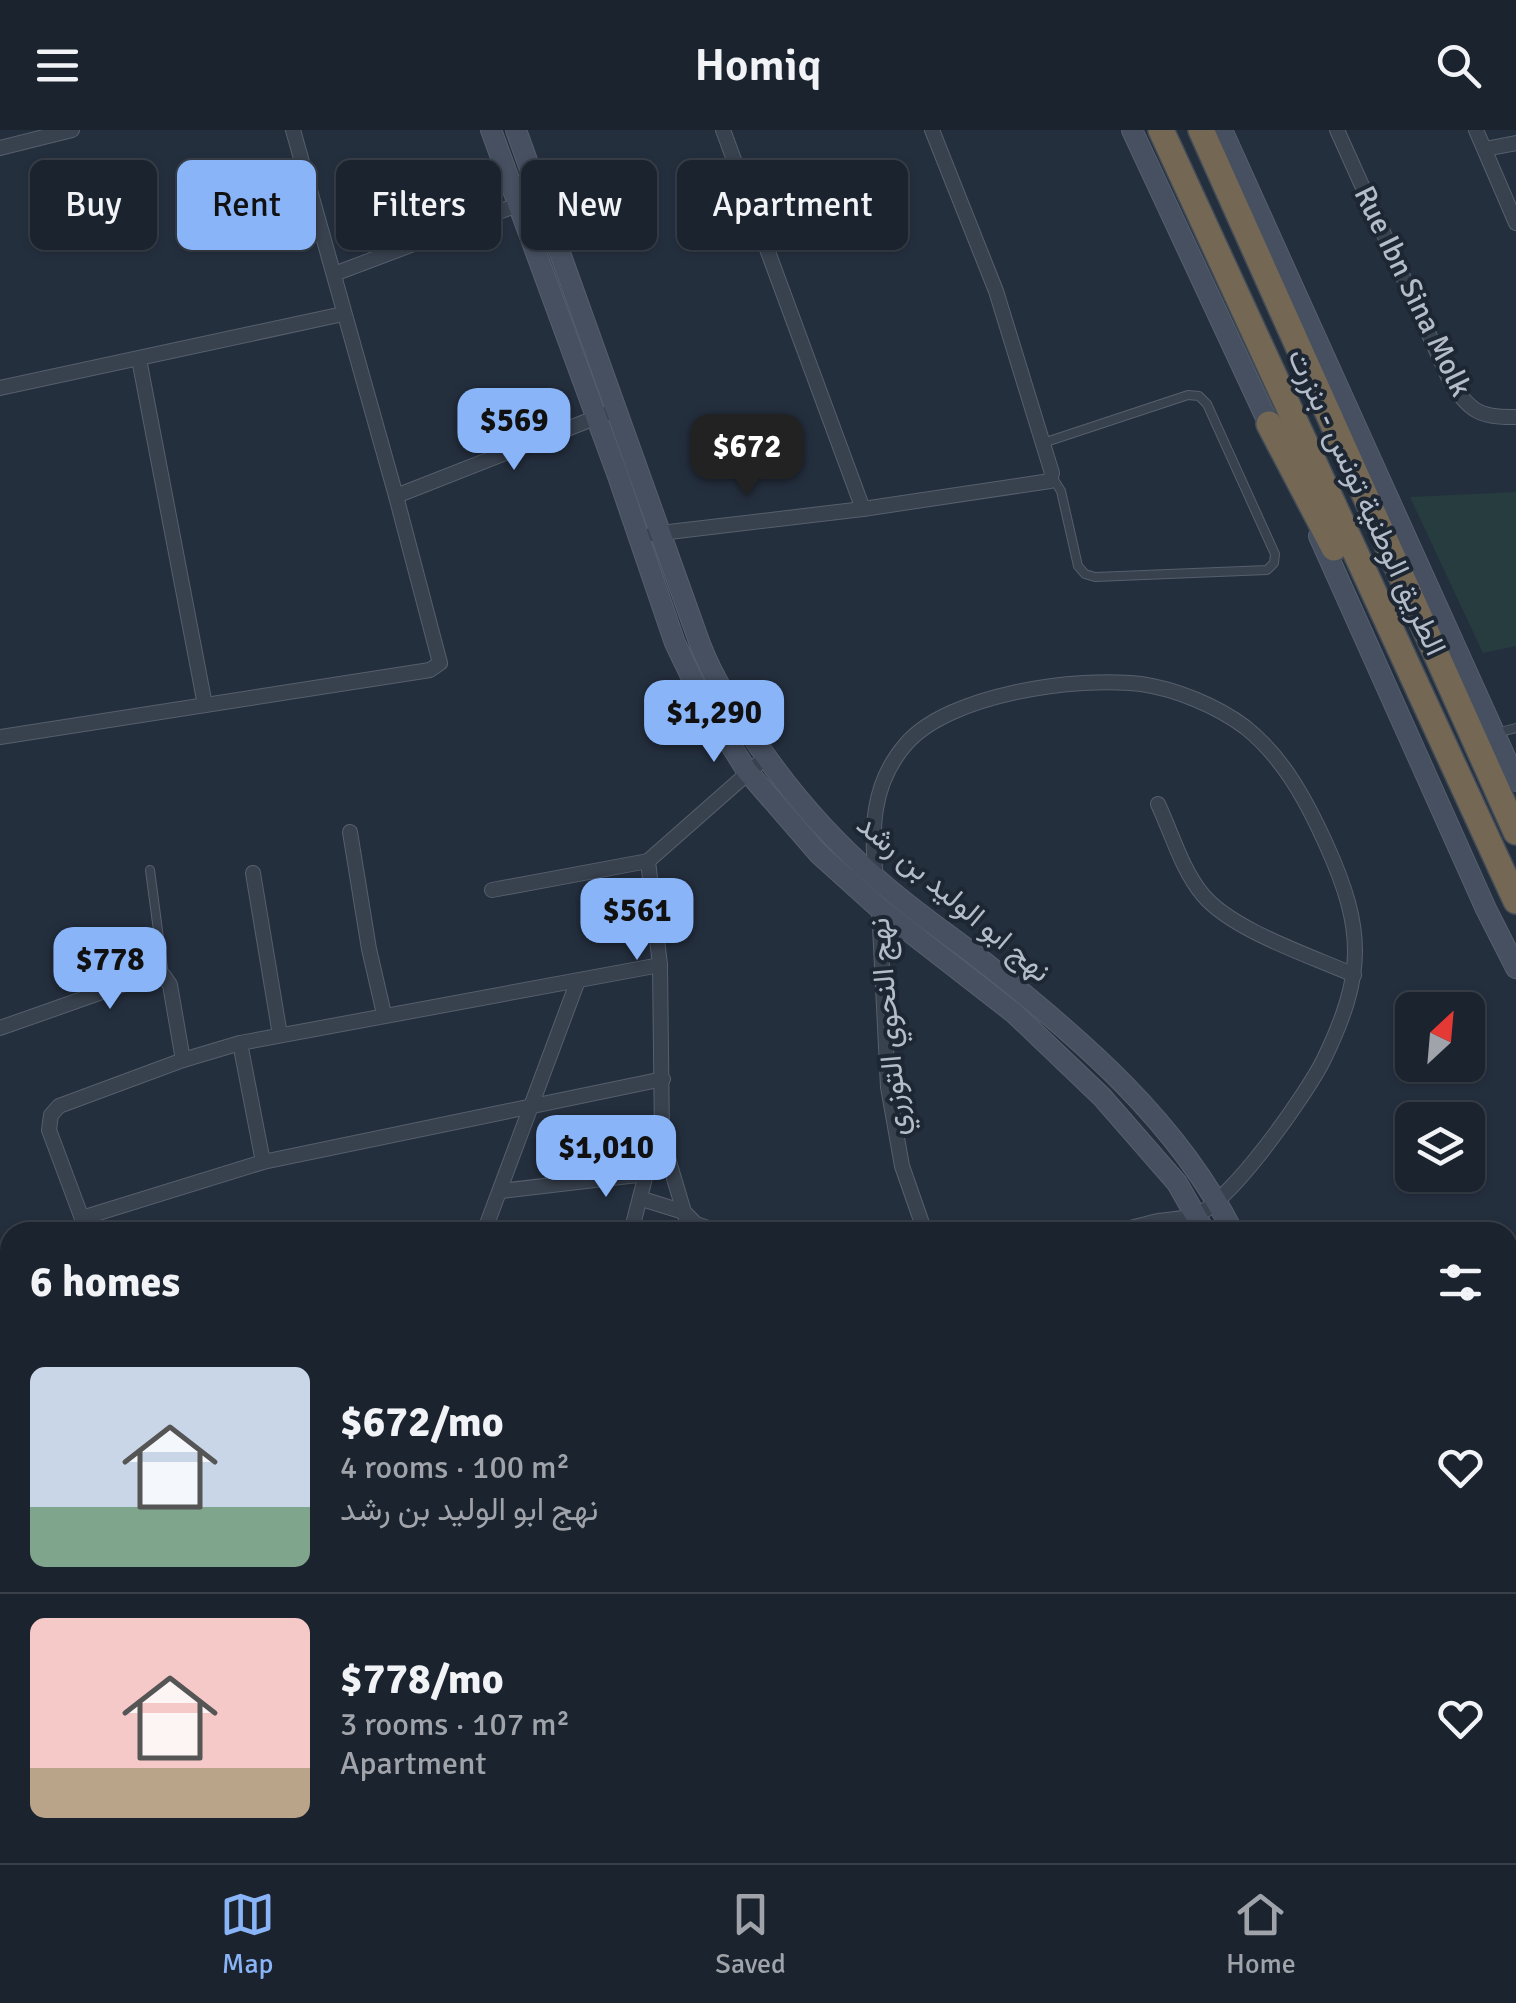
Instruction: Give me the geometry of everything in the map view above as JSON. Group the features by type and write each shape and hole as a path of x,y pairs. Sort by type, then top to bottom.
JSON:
{"highway":[{"name":"الطريق الوطنية تونس - بنزرت","path":"1160,130 1516,901"},
{"name":"الطريق الوطنية تونس - بنزرت","path":"1201,130 1516,832"},
{"path":"1220,130 1322,396"},
{"path":"1269,424 1468,803 1516,920"},
{"path":"1386,542 1516,800"}],"street":[{"path":"0,148 72,130"},
{"path":"0,737 438,666 440,659 396,496 293,130"},
{"name":"نهج ابو الوليد بن رشد","path":"491,130 687,670 747,772 819,854 1062,1058 1178,1183 1200,1222"},
{"name":"نهج ابو الوليد بن رشد","path":"516,130 528,160"},
{"path":"723,130 863,509"},
{"path":"640,538 662,531 1043,484 1052,477 996,291 932,130"},
{"path":"1132,130 1516,968"},
{"path":"1220,130 1516,782"},
{"name":"Rue Ibn Sina Molk","path":"1337,130 1450,381 1469,408 1483,414 1516,417"},
{"path":"1476,130 1516,224"},
{"path":"1484,149 1516,143"},
{"path":"334,274 519,204"},
{"name":"نهج ابو الوليد بن رشد","path":"561,250 710,670 766,758 836,841 876,878 1081,1044 1168,1132 1199,1170 1228,1222"},
{"path":"0,388 343,314"},
{"path":"139,359 205,706"},
{"path":"396,496 617,410"},
{"name":"نهج النحوي التوزري","path":"922,1222 902,1166 888,1088 871,833 878,795 893,762 927,725 977,702 1096,683 1141,684 1207,705 1244,726 1275,756 1302,795 1351,906 1356,934 1354,975 1336,1035 1316,1076 1203,1222"},
{"path":"492,890 648,861 766,758"},
{"path":"1158,804 1190,874 1216,910 1354,975"},
{"path":"350,832 384,1014"},
{"path":"648,861 660,965 662,1138 687,1222"},
{"path":"253,873 280,1035"},
{"path":"84,1222 49,1130 51,1115 59,1106 240,1043 660,965"},
{"path":"0,1028 145,976 164,976 170,985 183,1060"},
{"path":"488,1222 577,983"},
{"path":"240,1043 263,1162"},
{"path":"93,1222 263,1162 664,1079"},
{"path":"635,1222 646,1174 662,1138"},
{"path":"501,1190 646,1174"},
{"path":"642,1200 684,1212 694,1222"}],"lane":[{"path":"1043,443 1188,396 1200,396 1268,537 1274,563 1267,570 1085,574 1078,566 1061,491 1052,477"},
{"path":"1494,733 1516,728"},
{"path":"150,870 164,976"}],"green space":[{"path":"1516,492 1516,646 1483,653 1410,497"}]}
